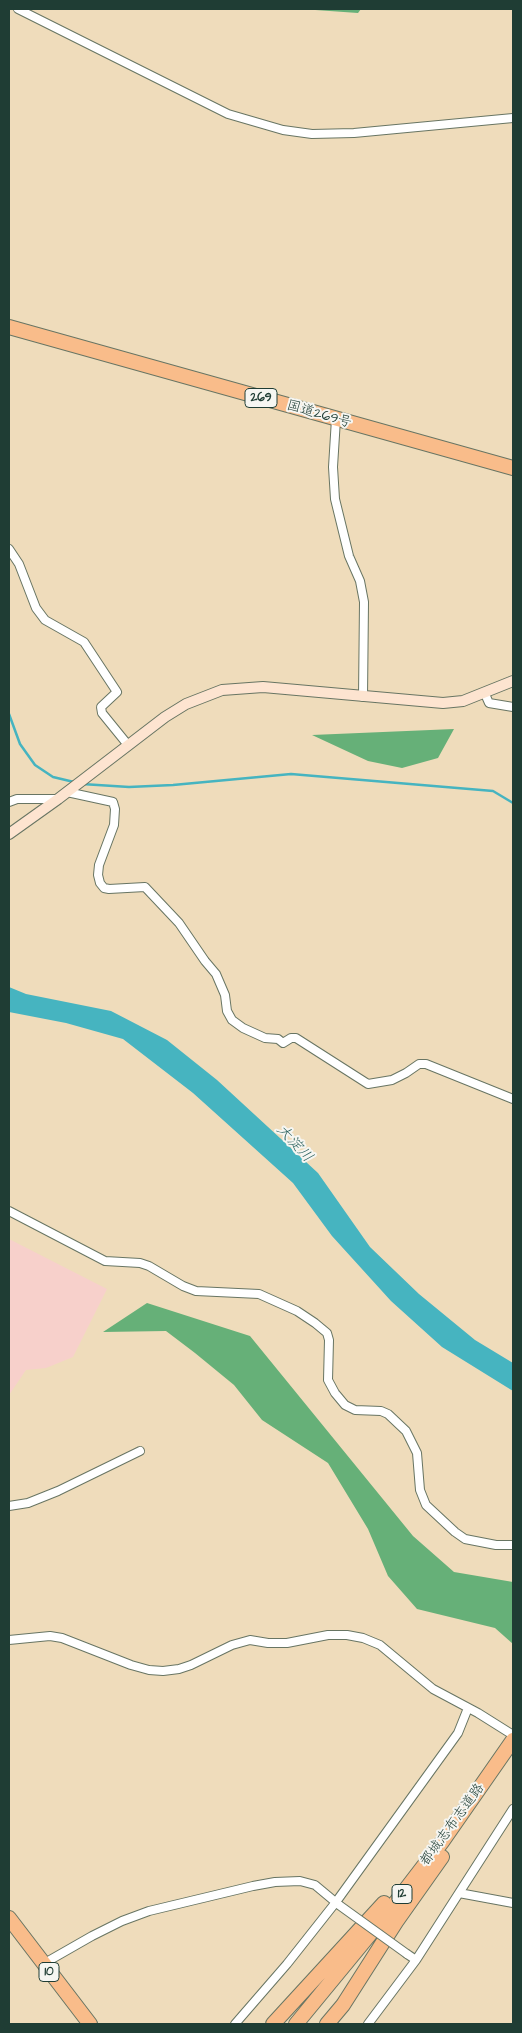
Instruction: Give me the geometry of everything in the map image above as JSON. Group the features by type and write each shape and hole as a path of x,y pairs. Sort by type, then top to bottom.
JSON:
{"highway":[{"name":"国道269号","path":"9,327 513,468"},
{"name":"都城志布志道路","path":"296,2024 389,1911 442,1842 513,1740"},
{"path":"273,2024 393,1893 502,1758"},
{"path":"327,2024 343,2005 396,1922 445,1852 502,1758"},
{"name":"10","path":"9,1918 90,2024"}],"street":[{"path":"18,9 228,114 283,130 312,134 354,134 513,118"},
{"path":"336,419 333,467 335,500 349,556 360,581 364,602 363,697"},
{"path":"9,549 18,564 36,608 45,620 84,642 118,692 101,707 102,713 128,745"},
{"path":"9,834 186,704 222,690 263,687 443,703 463,701 485,694 513,681"},
{"path":"485,694 489,703 513,707"},
{"path":"70,789 113,802 115,809 114,825 99,865 98,875 100,883 104,888 109,889 145,887 179,923 216,974 225,995 232,1020 243,1028 265,1038 278,1039 283,1043 296,1038 368,1084 392,1080 418,1064 426,1064 513,1099"},
{"path":"9,802 17,798 58,799"},
{"path":"9,1211 105,1261 140,1263 196,1291 259,1294 315,1323 327,1333 329,1340 328,1380 335,1393 345,1405 355,1410 381,1411 388,1414 406,1431 417,1453 420,1490 426,1505 465,1539 496,1545 513,1545"},
{"path":"9,1506 28,1503 140,1451"},
{"path":"9,1640 50,1636 62,1638 131,1665 149,1670 163,1671 179,1669 232,1645 250,1640 268,1644 287,1643 328,1635 347,1635 363,1638 380,1645 433,1689 478,1713 513,1736"},
{"path":"235,2024 337,1904 458,1733 468,1708"},
{"path":"368,2024 416,1960 513,1810"},
{"path":"43,1964 122,1921 149,1912 253,1886 275,1882 300,1881 316,1885 337,1904 416,1960"},
{"path":"459,1893 513,1903"}],"shaded area":[{"path":"9,1239 107,1289 73,1357 46,1368 26,1370 9,1395"}],"green space":[{"path":"301,9 361,9 358,13"},
{"path":"454,729 438,758 402,768 368,761 312,735"},
{"path":"147,1303 250,1336 413,1536 454,1572 513,1582 513,1644 495,1628 417,1609 388,1576 368,1529 328,1463 262,1420 234,1385 195,1353 166,1331 103,1332"}],"water":[{"path":"9,987 26,994 111,1011 167,1040 217,1080 318,1173 370,1247 419,1294 475,1340 513,1363 513,1391 442,1347 391,1301 332,1236 293,1183 193,1093 123,1039 66,1023 9,1012"}],"waterway":[{"path":"9,714 20,744 35,765 53,777 74,782"},
{"path":"82,784 129,787 173,785 291,774 493,791 513,803"}],"water label":[{"name":"大淀川","path":"294,1144"}]}
